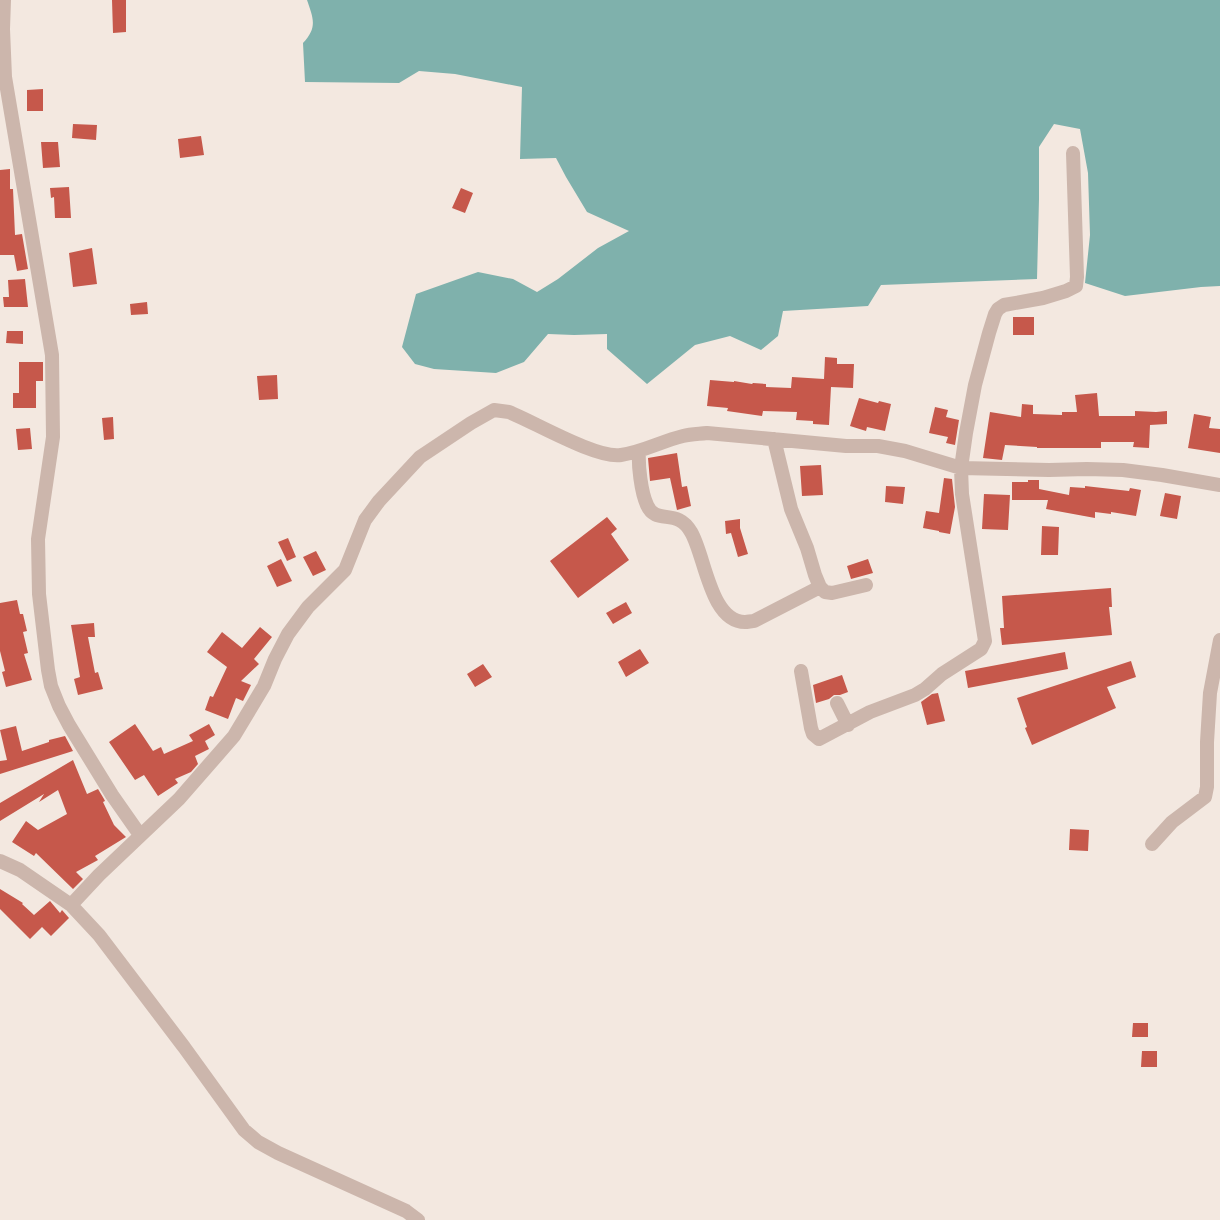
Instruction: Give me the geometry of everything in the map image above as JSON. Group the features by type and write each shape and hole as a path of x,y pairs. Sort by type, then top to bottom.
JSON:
{"street":[{"path":"4,0 5,77 52,356 53,437 38,539 39,594 48,670 51,686 69,725 112,795 140,835"},
{"path":"801,671 813,734 819,739 870,712 915,695 942,674 981,650 985,640 962,494 961,468 966,433 975,385 995,314 1004,304 1043,298 1076,286 1073,153"},
{"path":"71,905 178,799 234,736 264,686 288,634 308,608 345,570 365,520 379,501 420,457 494,410 508,412 592,450 609,455 639,451 684,435 706,434 846,446 878,446 905,451 961,468 1123,470 1220,485"},
{"path":"774,439 790,509 820,587 825,592 832,593 866,585"},
{"path":"639,451 639,468 646,504 651,513 684,521 692,533 707,576 726,615 744,622 754,621 820,587"},
{"path":"1152,844 1172,822 1205,797 1208,787 1207,742 1210,693 1219,647"},
{"path":"837,703 848,725"},
{"path":"0,861 20,870 71,905 99,935 237,1121 251,1136 278,1153 406,1211 418,1220"}],"water":[{"path":"307,0 1220,0 1220,286 1125,296 1085,283 1090,235 1088,173 1080,129 1054,124 1039,147 1037,279 881,285 868,306 783,311 778,336 761,350 730,336 695,345 647,384 607,349 607,334 548,334 524,362 496,373 434,369 415,364 402,347 416,294 478,272 513,279 537,292 598,248 629,231 587,212 556,158 520,159 522,87 455,74 419,71 399,83 305,82 303,43 311,32 313,22"}],"building":[{"path":"112,0 126,0 126,32 113,33"},
{"path":"43,89 43,111 27,111 27,90"},
{"path":"73,124 97,125 96,140 72,138"},
{"path":"201,136 204,155 180,158 178,139"},
{"path":"41,142 58,142 60,167 43,168"},
{"path":"10,169 15,235 22,234 28,269 17,271 14,255 0,255 0,170"},
{"path":"69,187 71,218 55,218 54,197 51,198 50,188"},
{"path":"461,188 473,193 465,213 452,208"},
{"path":"92,248 97,284 73,287 69,253"},
{"path":"25,279 28,307 4,307 3,297 9,297 8,280"},
{"path":"147,302 148,314 131,315 130,304"},
{"path":"1013,317 1034,317 1034,335 1013,335"},
{"path":"7,331 23,331 23,344 6,343"},
{"path":"825,357 837,358 837,364 854,364 853,388 831,387 829,425 796,420 797,412 763,411 762,416 707,406 710,380 791,388 792,377 824,379"},
{"path":"19,362 43,362 43,381 36,381 36,408 13,408 13,393 19,393"},
{"path":"277,375 278,399 259,400 257,376"},
{"path":"1097,393 1099,416 1135,416 1135,411 1167,411 1167,424 1150,425 1149,448 1133,447 1134,442 1101,442 1101,448 1037,448 1005,445 1002,460 983,458 990,412 1021,417 1022,404 1033,405 1033,414 1062,415 1062,412 1077,412 1075,395"},
{"path":"859,398 891,404 885,431 867,427 866,431 850,426"},
{"path":"935,407 948,410 946,417 959,420 955,445 946,443 948,437 929,433"},
{"path":"1194,414 1211,417 1209,428 1220,429 1220,453 1188,448"},
{"path":"113,417 114,439 104,440 102,418"},
{"path":"30,428 32,449 18,450 16,429"},
{"path":"677,453 682,487 687,486 691,506 677,510 670,478 650,481 648,458"},
{"path":"821,465 823,495 802,496 800,466"},
{"path":"944,478 952,479 955,507 950,534 923,528 926,511 939,513"},
{"path":"1028,480 1039,480 1039,489 1069,495 1070,487 1141,490 1136,516 1095,512 1095,518 1046,509 1048,500 1012,500 1012,482 1028,482"},
{"path":"886,486 905,487 903,504 885,502"},
{"path":"1165,493 1181,496 1177,519 1160,516"},
{"path":"984,494 1010,495 1008,530 982,529"},
{"path":"607,517 617,529 611,534 629,560 578,598 550,561"},
{"path":"740,519 740,528 748,554 738,557 731,533 726,534 725,521"},
{"path":"1042,526 1059,527 1058,555 1041,555"},
{"path":"288,538 296,557 287,561 278,542"},
{"path":"316,551 326,570 313,576 303,557"},
{"path":"281,559 292,581 277,587 267,566"},
{"path":"868,559 873,573 851,579 847,566"},
{"path":"1111,588 1112,607 1109,607 1112,635 1002,645 1000,628 1004,628 1002,596"},
{"path":"17,600 27,631 23,632 28,653 24,654 32,680 6,687 0,651 0,603"},
{"path":"626,602 632,613 613,624 606,613"},
{"path":"94,623 95,637 88,637 95,673 98,672 103,689 78,695 74,679 80,677 71,625"},
{"path":"260,627 272,637 254,659 259,664 241,681 251,685 243,701 236,698 228,719 205,710 210,696 213,697 227,667 207,652 222,632 242,648"},
{"path":"640,649 649,663 626,677 618,662"},
{"path":"1065,652 1068,669 968,688 965,671"},
{"path":"1131,661 1136,677 1107,687 1116,708 1032,745 1017,698"},
{"path":"483,664 492,677 475,687 467,674"},
{"path":"842,675 848,692 816,703 813,685"},
{"path":"938,693 945,721 927,725 921,702 932,694"},
{"path":"135,724 153,751 161,747 164,754 193,741 189,735 209,724 215,735 205,741 209,749 195,756 198,764 191,772 175,779 178,783 158,796 144,775 135,780 109,742"},
{"path":"16,726 22,751 65,736 73,751 0,774 0,761 7,760 0,730"},
{"path":"73,760 87,794 98,789 114,825 126,837 95,856 98,860 76,872 83,879 73,889 36,853 34,856 12,842 26,821 38,830 67,814 58,790 39,802 44,794 0,821 0,803"},
{"path":"1070,829 1089,830 1088,851 1069,850"},
{"path":"0,889 23,903 34,915 50,901 60,913 62,910 69,918 51,936 42,927 30,939 0,909"},
{"path":"1133,1023 1148,1023 1148,1037 1132,1037"},
{"path":"1142,1051 1157,1051 1157,1067 1141,1067"}]}
